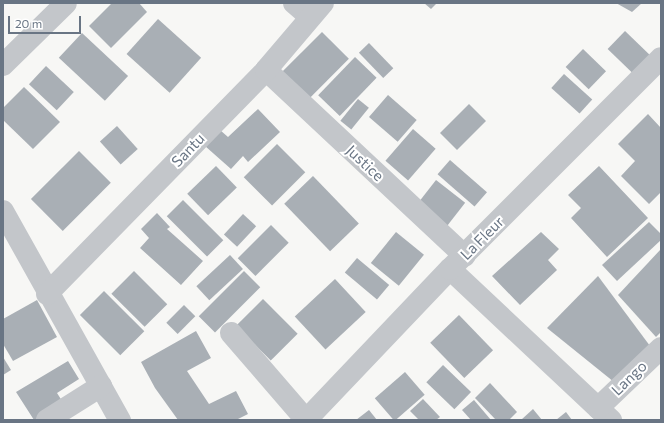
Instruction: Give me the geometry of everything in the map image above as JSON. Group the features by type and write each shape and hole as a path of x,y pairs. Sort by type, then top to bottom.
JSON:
{"street":[{"path":"3,65 66,3"},
{"name":"Santu","path":"47,294 266,70 309,8"},
{"name":"La Fleur","path":"231,334 306,420 457,263 661,58"},
{"name":"Justice","path":"266,70 604,414"},
{"path":"3,211 47,294 120,420"},
{"name":"Lango","path":"604,414 661,348"},
{"path":"47,420 101,386"}],"building":[{"path":"112,3 139,3 147,12 111,48 89,26"},
{"path":"424,3 437,3 431,9"},
{"path":"616,3 642,3 632,12"},
{"path":"158,19 201,58 170,93 127,54"},
{"path":"625,31 657,62 640,80 608,49"},
{"path":"322,32 349,59 309,99 282,72"},
{"path":"82,33 128,76 105,101 59,58"},
{"path":"369,43 393,68 383,78 359,53"},
{"path":"583,49 606,71 589,89 566,67"},
{"path":"355,57 377,78 340,116 318,95"},
{"path":"46,66 74,92 57,110 29,84"},
{"path":"564,74 592,99 580,114 551,88"},
{"path":"24,87 60,122 33,149 3,120 3,108"},
{"path":"388,95 417,120 398,142 369,117"},
{"path":"358,99 369,108 351,130 340,121"},
{"path":"469,104 486,121 457,150 440,133"},
{"path":"258,109 280,132 248,162 243,156 231,169 205,146 220,130 228,137"},
{"path":"648,114 661,128 661,192 649,204 621,176 635,161 618,144"},
{"path":"117,126 138,149 121,164 100,141"},
{"path":"413,129 436,149 408,180 385,161"},
{"path":"277,144 305,172 272,206 244,177"},
{"path":"79,151 111,183 63,231 31,199"},
{"path":"450,160 487,192 475,206 438,174"},
{"path":"216,166 237,188 208,215 187,194"},
{"path":"599,166 648,218 607,257 571,218 581,208 568,195"},
{"path":"313,176 359,223 330,251 284,204"},
{"path":"436,180 465,203 446,227 417,204"},
{"path":"183,200 223,240 207,257 167,216"},
{"path":"157,213 170,227 167,229 203,261 181,285 140,248 149,238 141,229"},
{"path":"243,214 256,226 237,247 224,234"},
{"path":"649,222 661,234 661,240 617,281 602,265"},
{"path":"271,225 289,243 255,276 238,258"},
{"path":"396,232 424,255 399,286 371,263"},
{"path":"541,232 559,249 548,260 557,270 520,305 492,276"},
{"path":"661,249 661,332 656,337 618,295"},
{"path":"230,255 243,269 209,300 196,286"},
{"path":"357,258 389,285 377,300 345,273"},
{"path":"134,271 167,304 145,327 111,294"},
{"path":"244,271 260,287 215,333 199,316"},
{"path":"598,276 653,350 614,382 547,328"},
{"path":"335,279 366,312 325,349 295,317"},
{"path":"104,291 144,331 120,355 80,315"},
{"path":"263,299 298,334 271,361 236,326"},
{"path":"37,300 57,337 13,361 3,344 3,319"},
{"path":"184,305 195,316 178,334 166,323"},
{"path":"459,315 493,350 464,378 430,343"},
{"path":"196,331 211,358 187,371 209,404 236,391 248,414 236,420 178,420 155,388 141,362"},
{"path":"3,357 11,370 3,375"},
{"path":"68,361 79,379 57,393 64,404 34,420 16,392"},
{"path":"443,365 471,392 454,409 426,382"},
{"path":"405,372 425,395 396,420 394,420 375,398"},
{"path":"490,383 517,412 509,420 496,420 475,398"},
{"path":"423,399 440,417 436,420 419,420 410,411"},
{"path":"474,400 491,420 471,420 462,410"},
{"path":"533,409 542,420 521,420"},
{"path":"369,410 377,420 356,420"},
{"path":"566,412 572,420 556,420"}]}
